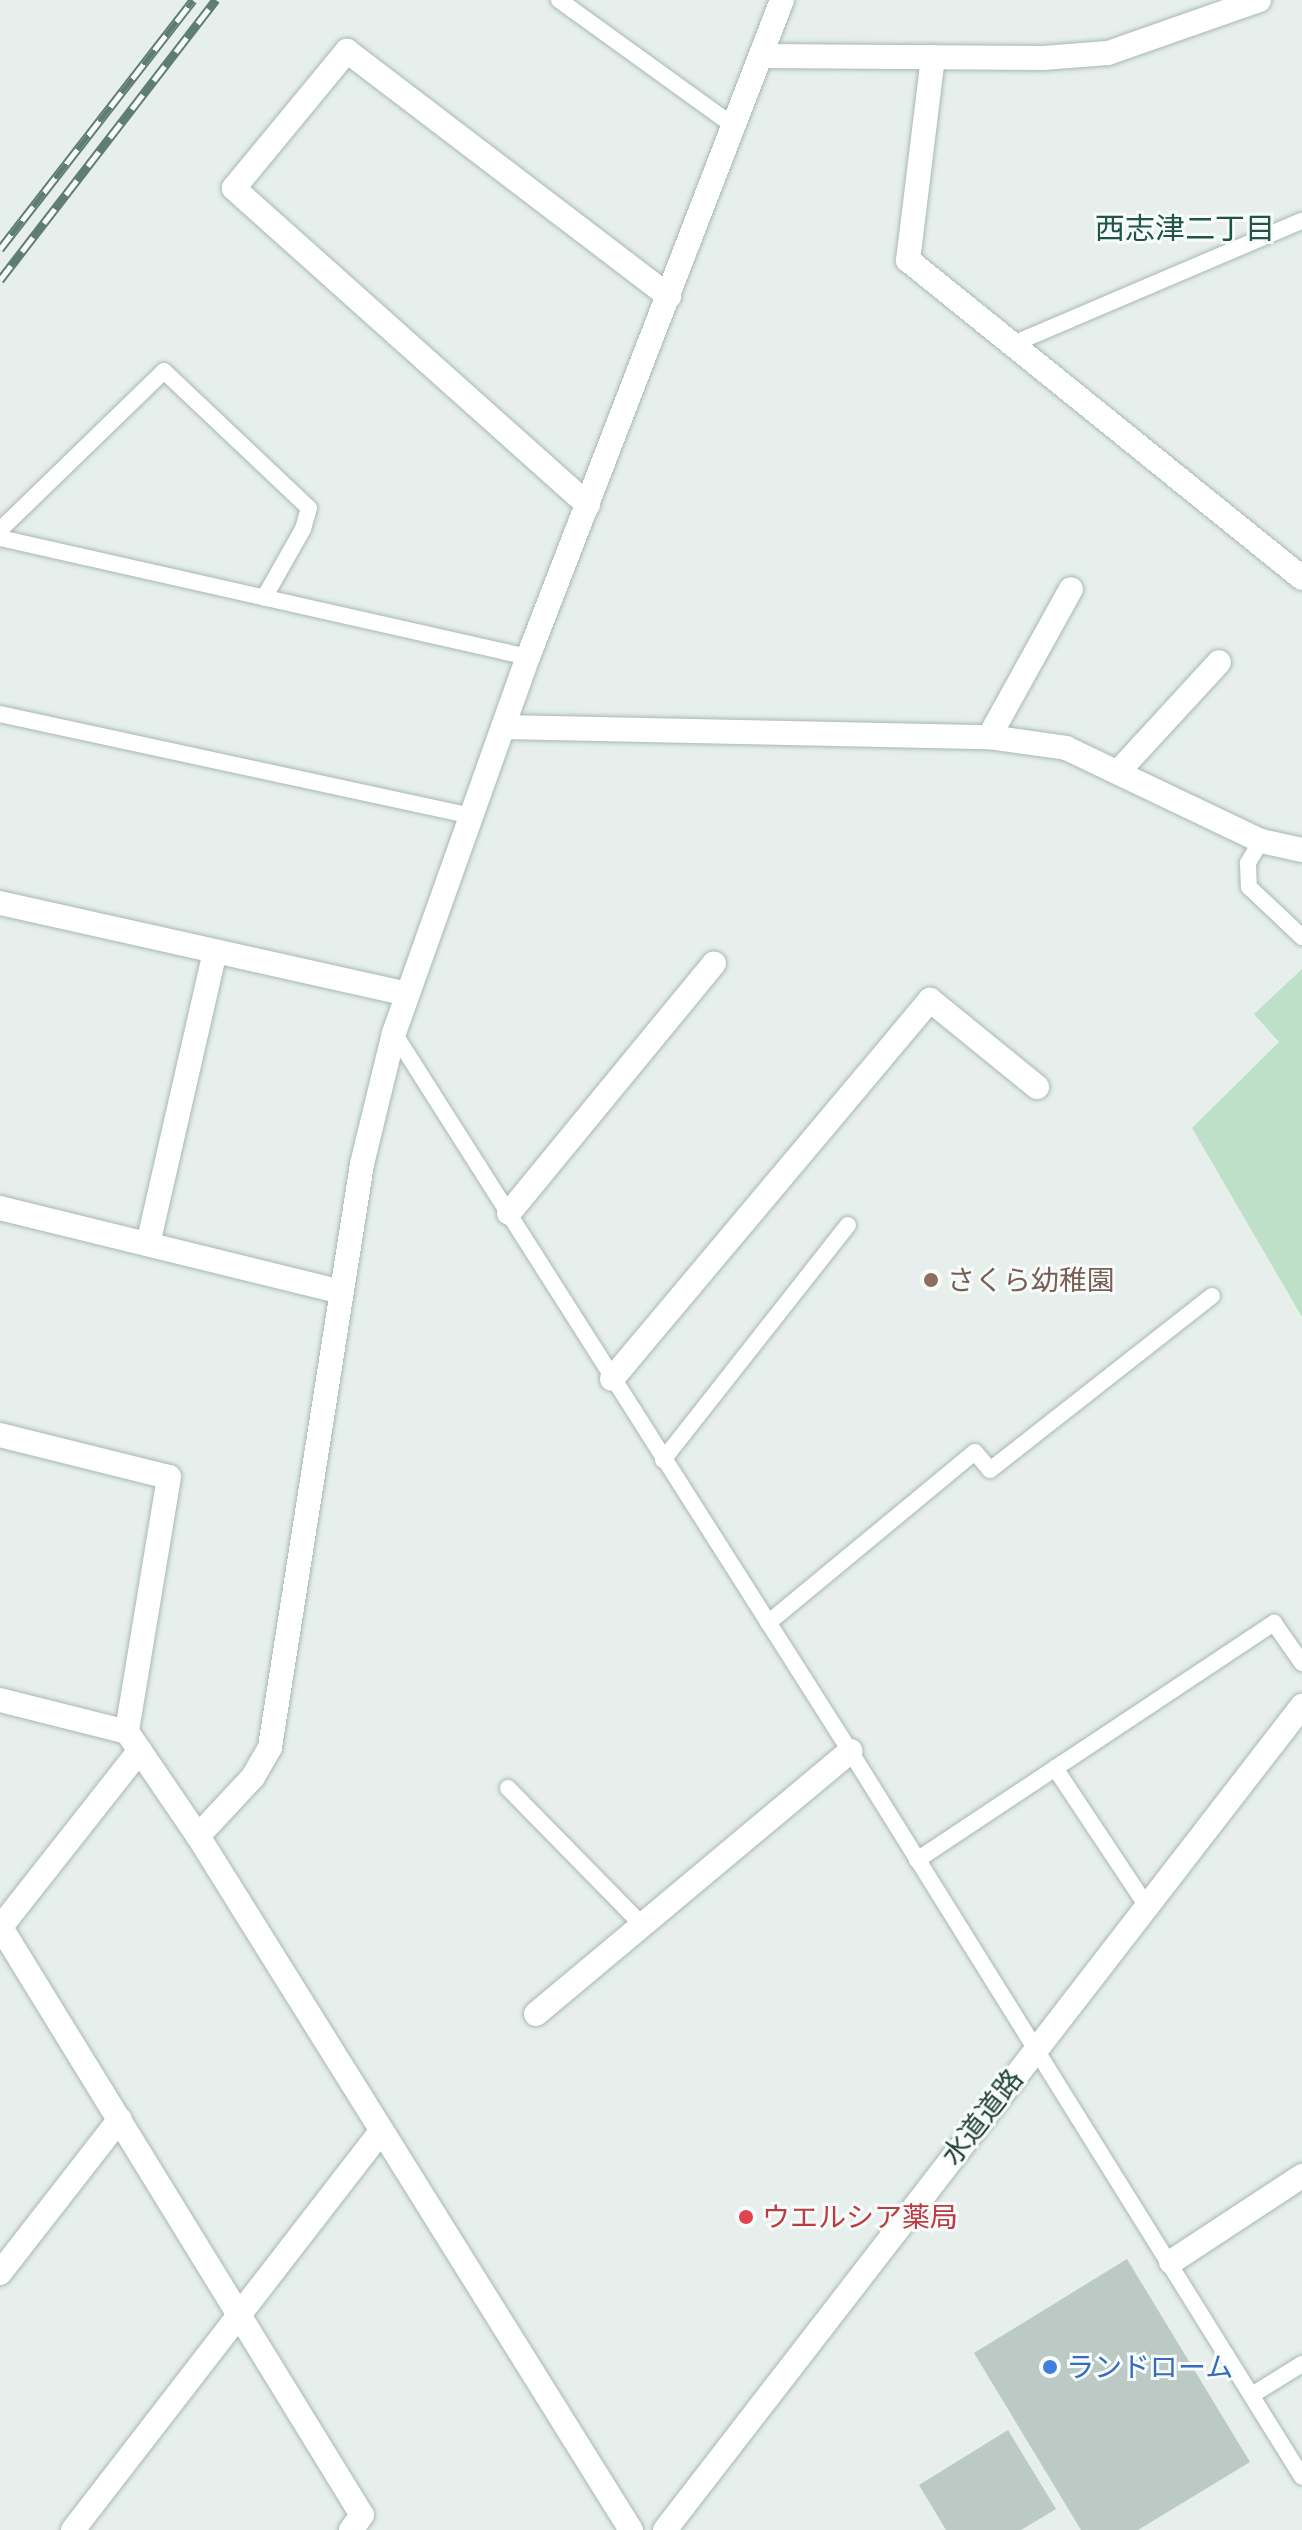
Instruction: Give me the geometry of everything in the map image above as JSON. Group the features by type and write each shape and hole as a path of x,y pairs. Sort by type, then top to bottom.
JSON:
{"street":[{"path":"198,1836 253,1777 270,1747 362,1164 394,1033 528,657 782,0"},
{"path":"762,56 933,57 1108,53 1222,7 1259,0"},
{"path":"588,505 234,188 347,51 669,296"},
{"path":"933,57 908,260 1302,578"},
{"path":"989,737 1071,589"},
{"path":"1118,772 1219,662"},
{"path":"503,727 1041,740 1118,772 1261,841 1302,850"},
{"path":"0,903 407,994"},
{"path":"148,1244 215,952"},
{"path":"509,1213 714,963"},
{"path":"612,1379 930,1000 1037,1087"},
{"path":"0,1208 341,1292"},
{"path":"0,1435 169,1477 133,1741 0,1927 241,2313 362,2515 351,2530"},
{"path":"0,1700 133,1741 198,1836 379,2134 631,2530"},
{"name":"水道道路","path":"665,2530 1302,1706"},
{"path":"536,2014 850,1751"},
{"path":"0,2273 120,2119"},
{"path":"73,2530 379,2134"},
{"path":"1171,2262 1302,2176"}],"lane":[{"path":"559,0 734,126"},
{"path":"1013,344 1302,221"},
{"path":"0,530 164,371 309,508 303,529 264,598"},
{"path":"0,538 528,657"},
{"path":"0,714 472,816"},
{"path":"1261,841 1248,863 1249,887 1302,937"},
{"path":"394,1033 850,1751 1034,2050 1171,2262 1302,2477"},
{"path":"663,1460 848,1225"},
{"path":"768,1623 975,1452 990,1470 1212,1296"},
{"path":"917,1860 1274,1623 1302,1663"},
{"path":"1055,1768 1146,1905"},
{"path":"508,1788 642,1925"},
{"path":"1252,2395 1302,2364"}],"green space":[{"path":"1302,969 1302,1317 1192,1128 1279,1042 1254,1014"}],"building":[{"path":"1127,2259 1250,2462 1138,2530 1081,2530 974,2353"},
{"path":"1008,2430 1056,2509 1021,2530 946,2530 919,2485"}],"railway":[{"path":"0,249 193,0"},
{"path":"0,280 216,0"}],"place":[{"name":"さくら幼稚園","path":"931,1280"},
{"name":"ウエルシア薬局","path":"746,2217"},
{"name":"ランドローム","path":"1050,2367"}],"district":[{"name":"西志津二丁目","path":"1185,228"}]}
